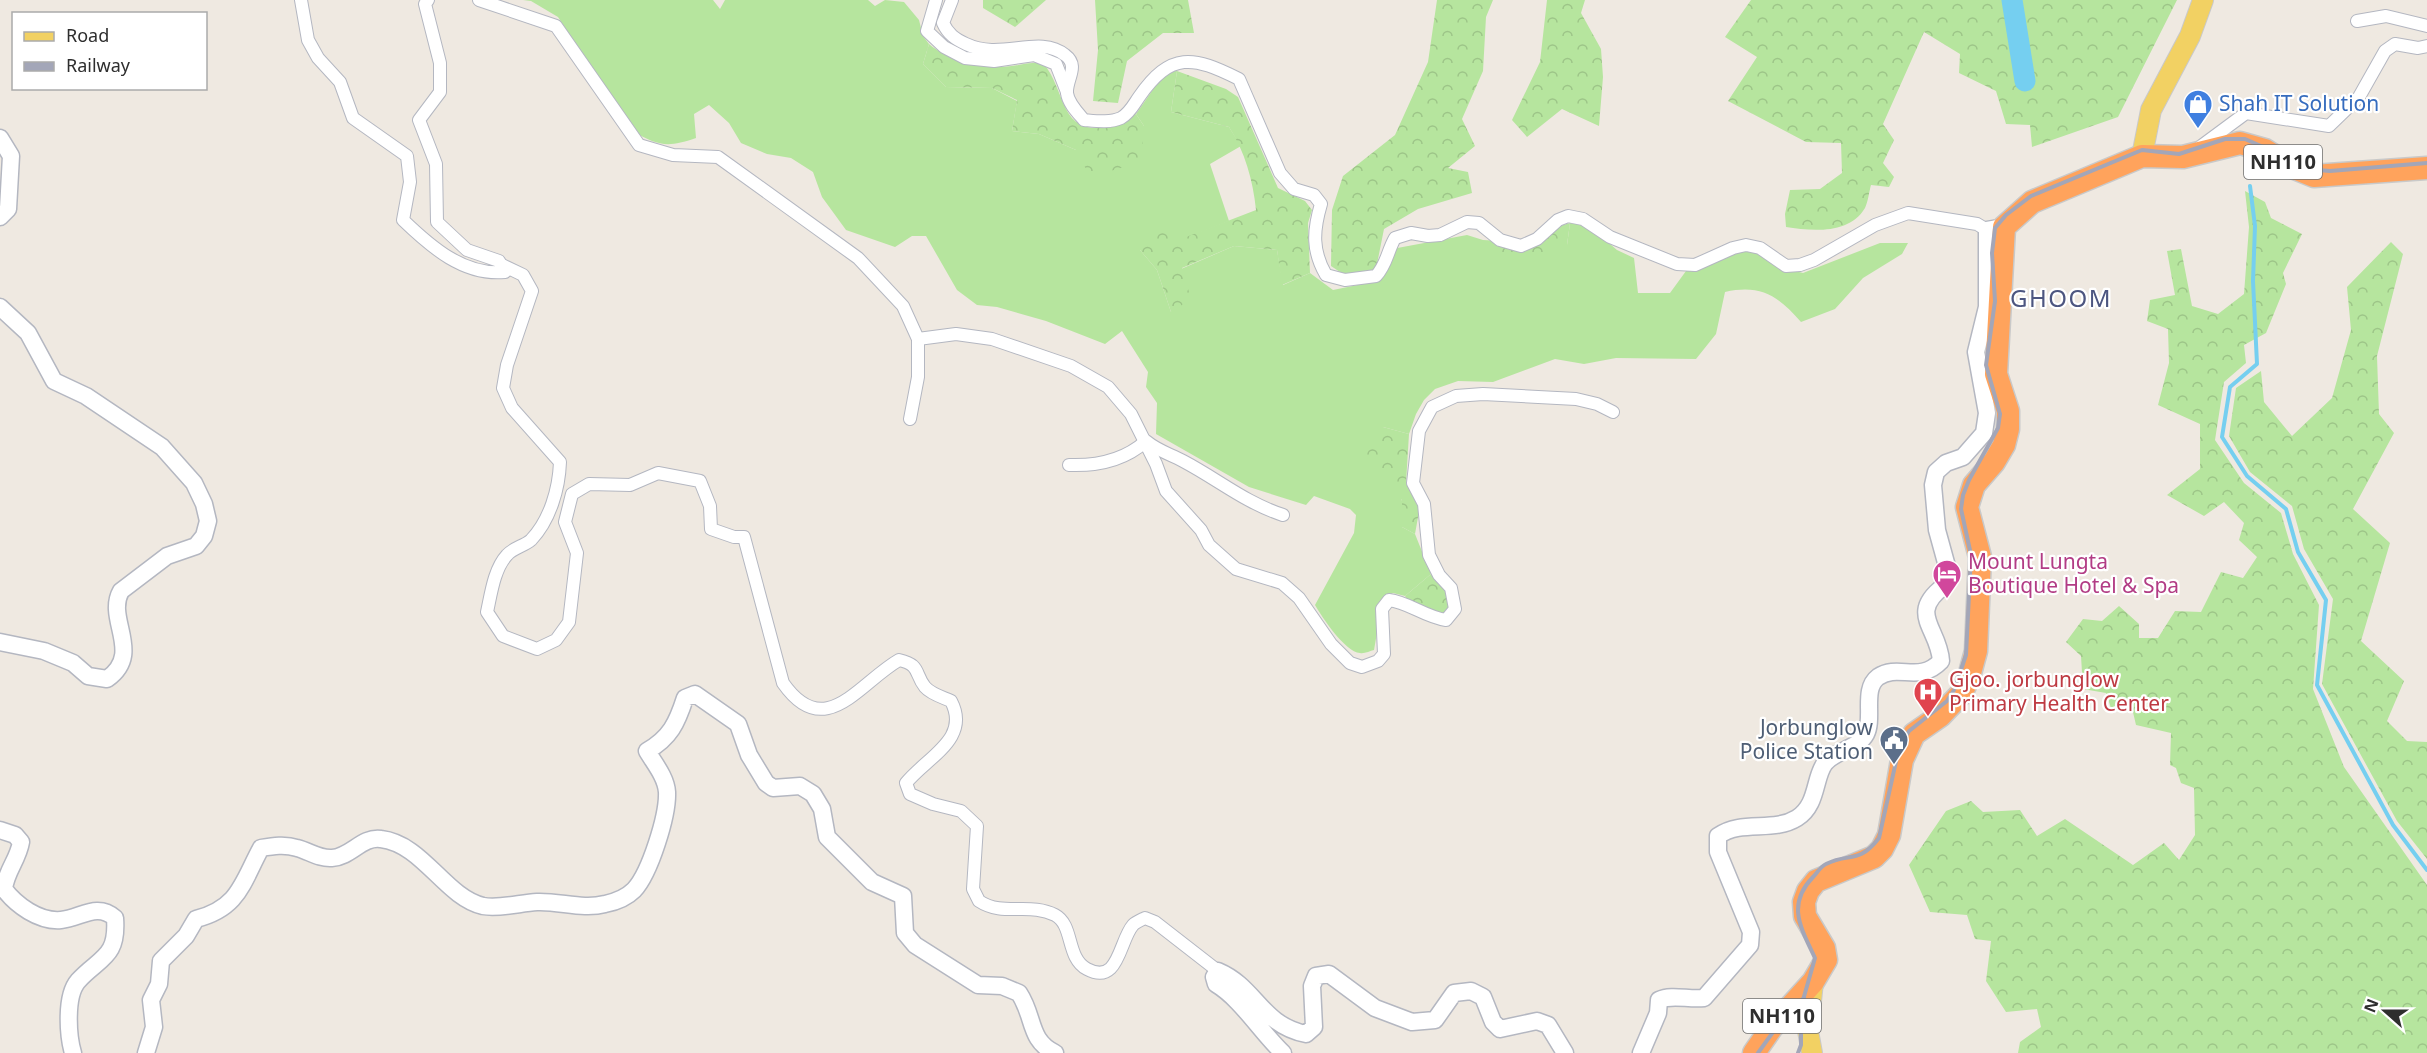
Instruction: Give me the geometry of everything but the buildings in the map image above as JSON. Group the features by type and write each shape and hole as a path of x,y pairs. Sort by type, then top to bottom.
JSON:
{"highway":[{"name":"NH110","path":"1754,1053 1772,1027 1813,982 1826,960 1824,948 1805,916 1804,902 1808,891 1816,881 1874,857 1882,849 1888,835 1902,760 1914,734 1940,717 1960,694 1969,677 1976,651 1980,557 1967,507 1974,485 2004,446 2008,429 2008,411 1996,375 1996,229 2032,202 2142,156 2183,157 2240,143 2265,150 2292,167 2314,176 2427,168"}],"main road":[{"path":"2142,156 2151,110 2190,36 2203,0"},
{"path":"0,138 11,156 8,209 0,217"},
{"path":"1641,1053 1658,1013 1659,1000 1668,996 1687,1000 1704,998 1750,945 1751,932 1718,852 1718,836 1730,828 1780,824 1798,818 1816,794 1824,764 1858,743 1866,733 1871,688 1876,678 1888,672 1919,674 1933,670 1941,661 1940,646 1930,633 1926,607 1930,596 1944,586 1948,570 1936,530 1933,485 1936,472 1946,463 1963,458 1984,433 1987,413 1976,352 1987,307 1996,229"},
{"path":"0,307 28,333 54,381 87,396 162,447 194,483 204,504 208,521 204,536 196,546 167,556 121,591 116,599 125,645 116,673 107,679 88,676 73,663 44,651 0,642"},
{"path":"146,1053 154,1027 151,1000 159,984 161,961 186,936 196,919 213,915 227,906 246,883 261,848 278,845 296,847 317,856 331,858 345,855 367,840 381,838 406,847 467,898 483,906 547,902 592,906 621,899 633,891 644,875 665,808 667,790 647,751 662,742 673,731 685,699 694,694 738,724 749,755 766,783 773,788 800,786 813,794 822,809 827,837 872,882 903,896 905,933 915,945 978,985 1002,986 1019,993 1032,1017 1034,1037 1044,1047 1055,1053"},
{"path":"0,830 15,835 21,842 19,854 5,876 3,889 15,903 46,919 61,920 96,910 107,911 115,918 113,947 104,960 76,983 68,1014 68,1037 73,1053"},
{"path":"1283,1053 1262,1032 1231,993 1216,984 1214,977 1218,971 1230,976 1251,995 1260,1008 1288,1030 1306,1034 1314,1027 1312,986 1316,976 1329,974 1375,1008 1412,1022 1435,1020 1454,993 1470,991 1483,997 1493,1022 1500,1029 1537,1021 1548,1025 1564,1053"},
{"path":"1812,1053 1808,1031 1813,982"}],"street":[{"path":"301,0 308,40 318,58 340,82 353,118 407,156 410,182 404,220 428,244 464,266 490,274 505,273 499,261 467,250 437,222 436,164 419,120 440,92 440,63 425,4 428,0"},
{"path":"479,0 556,26 639,145 673,155 718,157 858,258 903,306 918,339 918,377 910,419"},
{"path":"936,0 927,31 944,47 965,58 994,62 1034,55 1056,64 1074,108 1084,120 1102,122 1121,118 1132,109 1152,79 1165,66 1182,62 1201,64 1239,79 1263,129 1280,173 1294,189 1314,195 1321,204 1314,240 1318,261 1326,275 1345,280 1376,276 1386,265 1388,249 1395,238 1411,233 1428,236 1440,235 1467,222 1479,223 1500,240 1521,246 1537,239 1558,220 1568,216 1583,219 1610,237 1633,248 1677,264 1695,265 1733,248 1746,245 1760,248 1786,266 1800,265 1814,260 1875,225 1908,213 1996,229"},
{"path":"952,0 943,23 947,32 980,51 1000,52 1026,46 1062,52 1070,60 1072,70 1067,92"},
{"path":"2356,21 2386,16 2427,26"},
{"path":"2183,157 2246,113 2329,126 2359,97 2385,51 2395,44 2418,48 2427,46"},
{"path":"502,266 523,275 532,291 510,355 502,388 512,408 560,462 559,484 543,525 530,542 507,554 493,583 487,612 503,636 537,649 556,640 568,622 577,553 565,522 572,494 589,484 630,485 658,473 700,481 710,506 711,529 735,537 744,537 783,683 794,699 807,707 824,709 846,703 882,670 899,660 909,662 919,671 924,686 935,695 951,701 958,714 955,732 906,783 910,794 933,804 960,811 977,825 973,889 979,901 999,910 1040,910 1055,915 1063,921 1073,953 1086,969 1099,972 1110,969 1118,960 1133,926 1145,918 1163,928 1218,971"},
{"path":"918,339 956,334 992,339 1071,366 1108,387 1131,414 1146,441 1166,491 1201,530 1209,545 1236,569 1282,583 1299,598 1331,644 1350,663 1362,667 1378,662 1384,654 1382,609 1389,600 1400,601 1418,612 1446,620 1455,609 1451,588 1438,574 1429,555 1424,504 1413,483 1419,431 1432,408 1456,396 1483,394 1576,399 1597,404 1613,412"},
{"path":"1068,465 1083,466 1113,460 1137,449 1146,441"},
{"path":"1146,441 1159,452 1183,461 1255,505 1283,515"}],"green space":[{"path":"523,0 713,0 720,9 725,0 868,0 875,6 885,0 904,2 919,20 923,36 929,44 923,64 946,87 992,88 1017,101 1012,131 1039,134 1076,150 1144,126 1136,114 1165,72 1177,71 1171,112 1229,127 1241,146 1210,164 1229,221 1181,240 1140,250 1157,270 1171,312 1181,269 1234,246 1277,250 1283,285 1310,273 1333,290 1377,281 1392,249 1467,235 1483,240 1567,245 1570,223 1589,226 1617,250 1634,258 1638,293 1670,293 1686,271 1740,251 1755,251 1784,268 1803,273 1880,243 1908,243 1902,254 1863,278 1835,309 1801,322 1784,305 1768,294 1749,290 1725,292 1716,334 1696,359 1616,358 1584,364 1555,359 1493,382 1458,381 1435,389 1424,400 1409,434 1383,427 1402,501 1402,527 1415,534 1431,574 1405,596 1393,593 1383,598 1374,650 1360,653 1341,641 1315,605 1354,533 1356,515 1350,509 1314,496 1306,505 1249,487 1156,434 1157,403 1146,387 1148,372 1122,331 1105,344 1046,321 997,307 977,305 957,290 926,236 912,236 895,247 846,230 822,197 813,172 791,158 767,154 741,143 729,123 709,105 694,114 696,138 663,144 632,131 558,17 531,1"},
{"path":"983,0 1046,0 1015,27 983,8"},
{"path":"1095,0 1188,0 1194,33 1163,33 1127,61 1118,103 1093,101 1098,50"},
{"path":"1437,0 1493,0 1486,17 1483,71 1462,119 1475,146 1448,168 1468,172 1472,193 1418,209 1384,229 1376,269 1346,276 1331,266 1332,210 1343,176 1395,135 1428,62"},
{"path":"1547,0 1585,0 1581,13 1601,49 1603,77 1599,126 1562,109 1527,137 1512,120 1540,62"},
{"path":"1751,0 2006,0 2021,81 2027,89 2031,81 2016,0 2177,0 2118,117 2032,147 2030,125 2006,124 1996,91 1959,73 1960,54 1924,32 1883,124 1894,140 1883,163 1894,177 1889,187 1871,185 1865,208 1849,223 1829,229 1807,230 1786,227 1785,214 1790,190 1820,189 1842,173 1841,143 1806,142 1728,101 1757,57 1725,37"},
{"path":"929,44 936,50 962,62 981,66 1005,67 1043,63 1051,74 1066,109 1080,124 1098,128 1118,123 1136,114 1144,126 1141,162 1090,177 1076,150 1039,134 1012,131 1017,100 992,88 946,87 923,64"},
{"path":"1177,71 1226,89 1238,97 1278,188 1305,201 1312,210 1308,223 1310,273 1282,285 1277,250 1234,246 1182,268 1191,299 1171,312 1157,270 1140,250 1146,229 1173,225 1181,239 1256,210 1247,167 1240,146 1229,127 1171,112"},
{"path":"2245,191 2265,202 2271,218 2302,234 2283,273 2286,284 2266,333 2244,345 2246,363 2224,382 2215,440 2244,483 2281,513 2293,554 2319,605 2313,689 2344,767 2427,885 2427,1053 2018,1053 2020,1042 2041,1027 2037,1009 2006,1012 1986,981 1991,941 1975,939 1967,915 1930,912 1909,865 1946,811 1971,801 1983,812 2020,810 2037,836 2065,819 2133,865 2164,843 2179,860 2195,835 2194,788 2181,783 2176,768 2170,765 2171,733 2136,725 2132,708 2111,708 2106,693 2083,689 2081,656 2066,642 2083,619 2102,621 2119,606 2139,624 2139,638 2158,638 2175,611 2201,612 2221,572 2243,578 2257,557 2239,540 2244,523 2224,502 2204,516 2167,495 2200,469 2200,424 2158,405 2169,363 2168,329 2147,321 2150,300 2175,295 2167,251 2181,249 2192,306 2218,314 2244,294 2249,227"},
{"path":"1570,223 1567,245 1535,259 1519,259 1500,254 1494,241 1520,250 1556,227"},
{"path":"2391,242 2403,254 2377,356 2379,414 2394,433 2353,509 2390,543 2361,641 2404,681 2387,721 2407,741 2427,742 2427,859 2397,821 2322,684 2333,599 2304,549 2292,506 2250,472 2229,436 2236,388 2261,371 2264,402 2292,436 2332,398 2351,330 2347,287"},
{"path":"1383,427 1409,434 1406,483 1420,506 1415,534 1402,527 1402,500 1366,459 1370,437"},
{"path":"1431,574 1447,589 1452,607 1442,615 1411,606 1405,596"}],"waterway":[{"path":"2012,0 2025,81"},
{"path":"2250,186 2255,226 2253,281 2257,364 2230,387 2222,437 2247,476 2286,509 2298,552 2326,600 2317,685 2393,825 2427,870"}],"railway":[{"path":"1798,1053 1801,1045 1801,1007 1815,958 1801,927 1798,907 1800,897 1805,887 1824,865 1859,855 1879,838 1899,748 1909,731 1947,701 1954,690 1966,655 1971,555 1961,509 1969,480 1998,428 2000,414 1986,365 1995,301 1992,253 1995,228 2006,215 2031,196 2142,150 2179,154 2225,139 2245,139 2270,150 2290,163 2307,169 2330,171 2427,163"},
{"path":"1758,1053 1781,1021 1804,998"}],"place":[{"name":"Shah IT Solution","path":"2198,130"},
{"name":"Mount Lungta Boutique Hotel & Spa","path":"1947,600"},
{"name":"Gjoo. jorbunglow Primary Health Center","path":"1928,718"},
{"name":"Jorbunglow Police Station","path":"1894,766"}],"district":[{"name":"GHOOM","path":"2061,299"}]}
